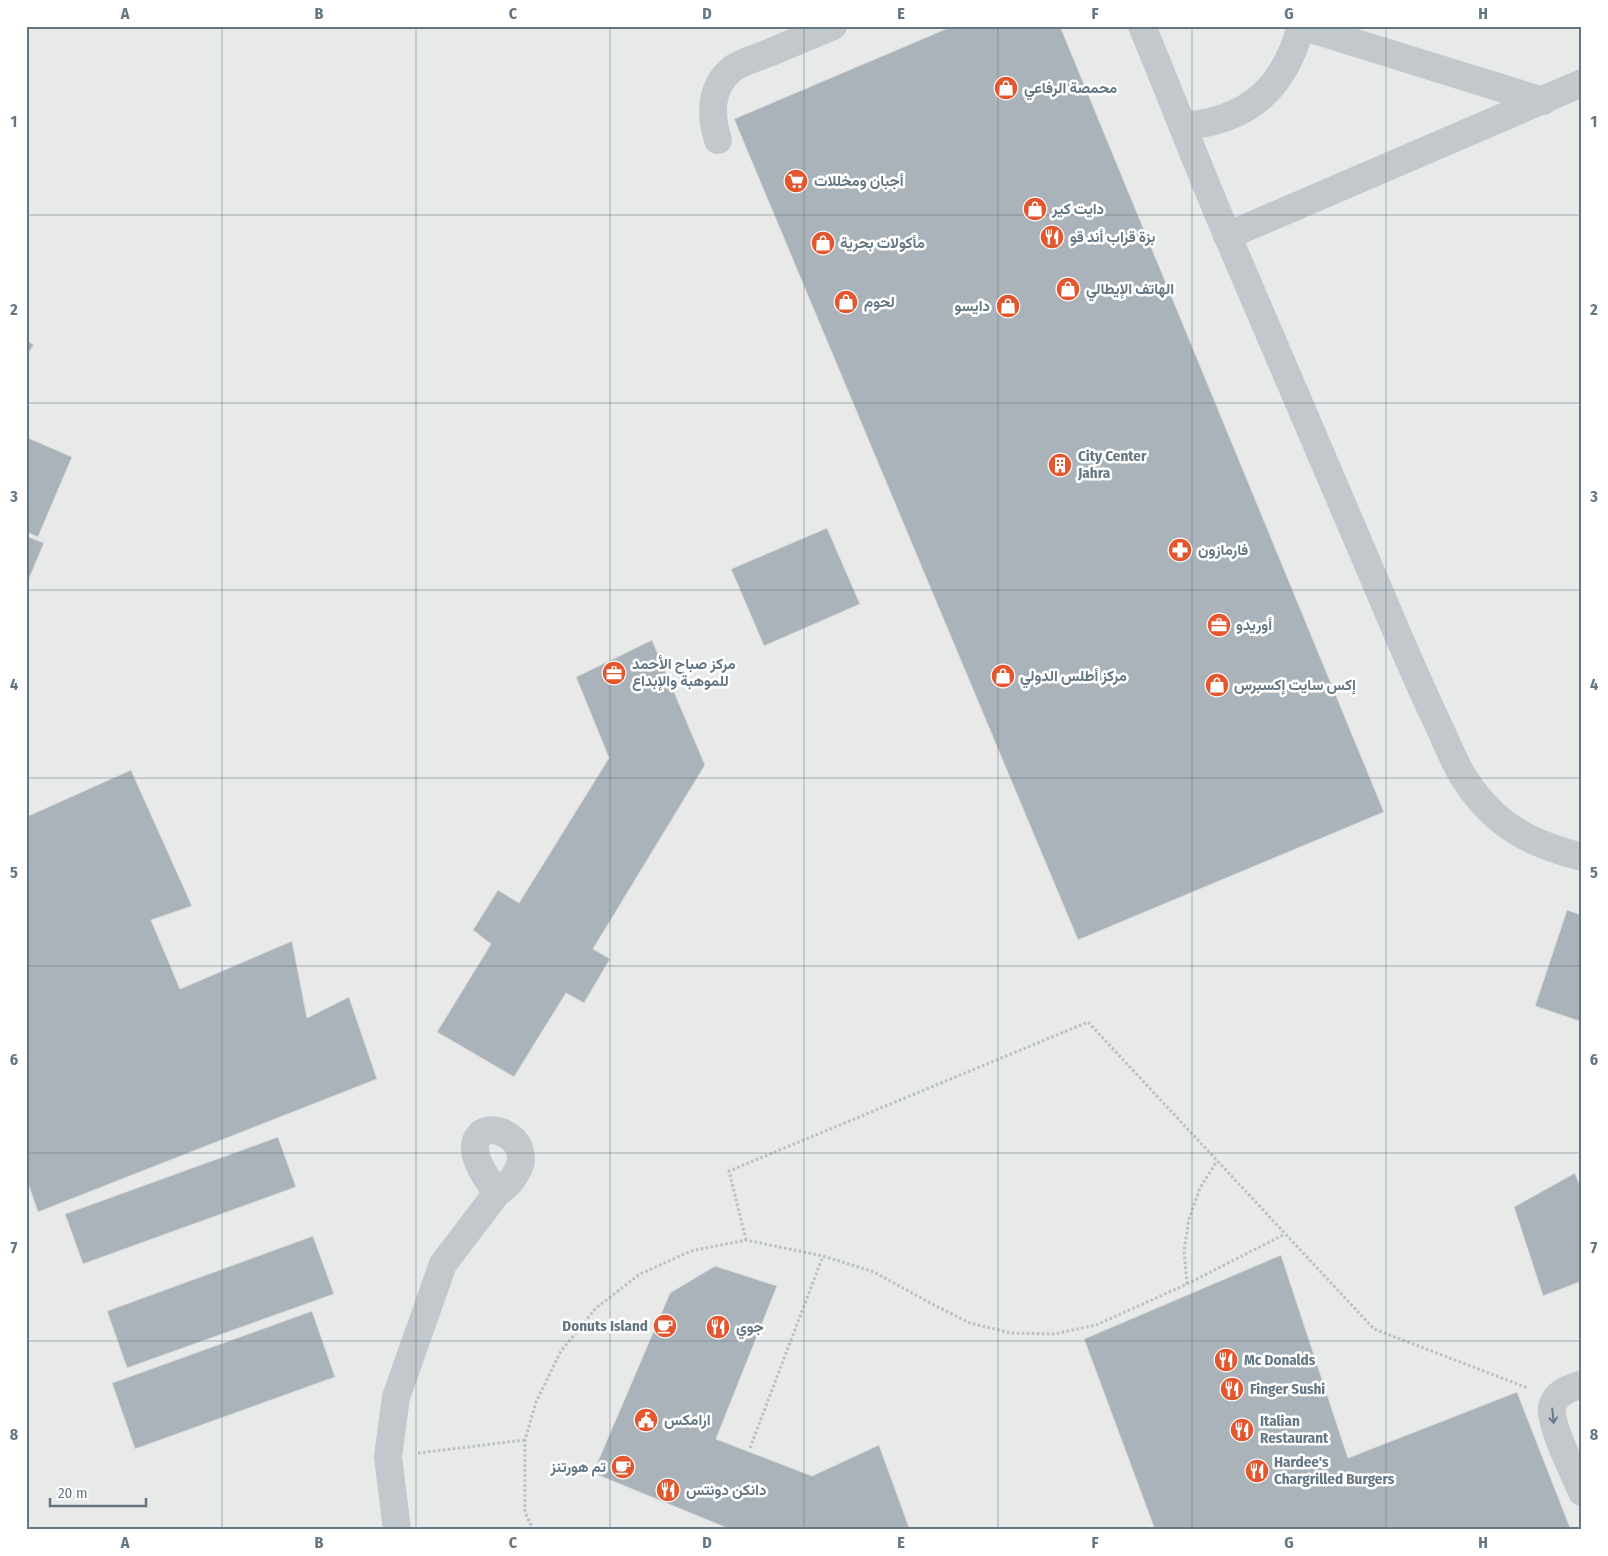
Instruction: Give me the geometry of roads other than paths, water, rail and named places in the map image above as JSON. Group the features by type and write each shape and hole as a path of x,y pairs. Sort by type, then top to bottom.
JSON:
{"lane":[{"path":"718,140 713,126 714,98 718,87 733,68 832,26"},
{"path":"1142,26 1227,236 1420,686 1458,766 1471,789 1488,810 1509,828 1532,841 1557,851 1582,857"},
{"path":"1183,126 1204,125 1224,119 1243,111 1260,99 1275,84 1286,66 1295,47 1301,26 1542,101"},
{"path":"1227,236 1582,84"},
{"path":"397,1530 388,1457 396,1397 443,1264 497,1192"},
{"path":"1582,1384 1565,1390 1552,1407 1554,1423 1582,1492"}],"place":[{"name":"محمصة الرفاعي","path":"1006,88"},
{"name":"أجبان ومخللات","path":"796,181"},
{"name":"دايت كير","path":"1035,209"},
{"name":"بزة قراب أند قو","path":"1052,237"},
{"name":"مأكولات بحرية","path":"823,243"},
{"name":"الهاتف الإيطالي","path":"1068,289"},
{"name":"لحوم","path":"846,302"},
{"name":"دايسو","path":"1008,306"},
{"name":"City Center Jahra","path":"1060,465"},
{"name":"فارمازون","path":"1180,550"},
{"name":"أوريدو","path":"1219,625"},
{"name":"مركز صباح الأحمد للموهبة والإبداع","path":"614,673"},
{"name":"مركز أطلس الدولي","path":"1003,676"},
{"name":"إكس سايت إكسبرس","path":"1217,685"},
{"name":"Donuts Island","path":"665,1326"},
{"name":"جوي","path":"718,1327"},
{"name":"Mc Donalds","path":"1226,1360"},
{"name":"Finger Sushi","path":"1232,1389"},
{"name":"ارامكس","path":"646,1420"},
{"name":"Italian Restaurant","path":"1242,1430"},
{"name":"تم هورتنز","path":"623,1467"},
{"name":"Hardee's Chargrilled Burgers","path":"1257,1471"},
{"name":"دانكن دونتس","path":"668,1490"}]}
